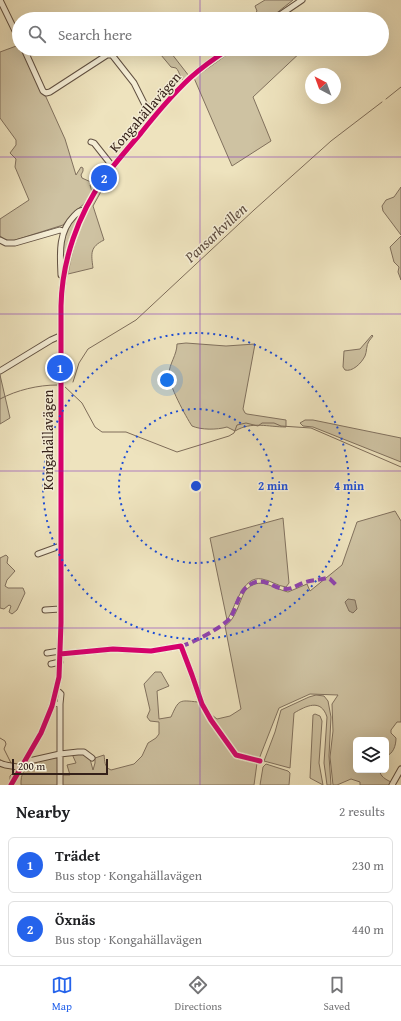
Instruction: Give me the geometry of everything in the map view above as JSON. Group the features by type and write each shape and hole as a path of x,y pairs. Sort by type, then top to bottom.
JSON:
{"street":[{"path":"0,0 12,25"},
{"path":"284,12 302,0"},
{"path":"27,56 43,91 46,93 50,92 105,56"},
{"path":"113,56 134,83 146,106 159,111"},
{"name":"Kongahällavägen","path":"11,785 41,733 53,703 60,662 61,300 63,277 72,240 85,210 112,167 159,111 191,78 220,56"},
{"path":"91,142 94,143 112,167"},
{"path":"63,277 61,276 60,255 64,231 72,218 78,212 85,210"},
{"path":"0,240 6,243 15,243 60,230 64,231"},
{"path":"0,371 60,336"},
{"path":"38,554 60,546"},
{"path":"45,610 60,609"},
{"path":"47,653 113,649 152,652 181,646 202,704 211,720 236,754 260,761"},
{"path":"51,664 60,662"},
{"path":"56,691 61,693 60,785"},
{"path":"53,703 60,704"},
{"path":"26,760 29,761 60,754 84,752 92,758"},
{"path":"0,763 8,767 17,766 21,768"},
{"path":"392,785 401,769"}],"shaded area":[{"path":"265,0 293,0 278,12 256,12 255,6"},
{"path":"12,48 12,56 26,56 65,139 76,175 81,167 83,168 81,175 82,178 93,183 90,185 92,192 84,204 74,212 63,225 12,241 5,240 0,236 0,219 29,200 15,167 16,159 10,153 16,145 16,140 0,118 0,52"},
{"path":"162,56 173,56 189,76 184,81 176,68 171,67"},
{"path":"225,56 297,56 253,97 271,141 232,166 194,78"},
{"path":"108,179 93,206 104,240 96,245 92,251 93,268 68,274 73,249 87,210 93,198"},
{"path":"401,187 401,235 383,211 382,206 386,200 394,197"},
{"path":"82,213 63,269 62,253 64,237 70,223 75,217"},
{"path":"401,236 401,280 398,272 399,267 394,262 390,247"},
{"path":"372,335 373,336 367,344 365,356 361,362 351,370 345,370 343,367 344,351 360,349"},
{"path":"186,343 226,346 255,344 243,409 247,414 286,420 286,427 254,425 235,431 227,427 209,429 192,426 174,392 169,379 170,367 176,352 177,344"},
{"path":"0,375 10,418 0,424"},
{"path":"305,420 313,420 401,438 401,462 313,427 303,426 300,423"},
{"path":"395,511 401,521 401,722 397,722 391,730 391,733 396,738 394,749 389,754 389,737 353,737 353,773 380,773 384,778 391,782 390,785 360,785 360,782 351,779 337,785 333,785 330,757 333,731 332,704 338,695 310,694 279,708 259,759 240,755 213,721 208,712 217,719 230,716 241,709 225,626 235,615 245,591 250,586 261,583 288,592 307,584 310,591 342,565 357,522"},
{"path":"283,518 289,583 286,587 262,579 255,579 249,582 244,587 227,620 210,538"},
{"path":"6,555 8,557 7,563 15,571 7,580 5,586 8,588 23,588 25,593 17,610 12,614 9,612 11,606 9,605 4,609 0,608 0,558"},
{"path":"348,599 355,600 357,609 353,613 349,611 345,602"},
{"path":"155,672 161,672 169,686 157,691 159,719 171,717 180,702 198,702 207,719 235,758 257,763 254,785 62,785 62,775 70,775 67,765 76,763 72,754 81,752 90,759 93,770 95,758 104,755 106,766 111,770 134,764 142,756 148,743 159,734 159,722 150,721 147,717 150,710 144,684"},
{"path":"316,695 324,696 328,701 331,717 329,756 331,785 327,785 324,763 327,717 321,707 313,705 308,706 294,713 290,768 264,761 275,732 281,710"},
{"path":"315,714 320,716 322,721 319,763 323,785 310,778 313,715"},
{"path":"53,757 57,758 59,761 59,785 21,785 21,778 26,768 35,762"},
{"path":"266,764 288,771 290,773 289,785 260,785 263,767"}],"waterway":[{"name":"Pansarkvillen","path":"386,99 401,87"},
{"name":"Pansarkvillen","path":"73,382 79,363 88,349 136,320 254,210 331,141 382,102"},
{"path":"0,399 13,393 28,389 57,385"},
{"path":"63,385 82,403 95,427 102,432 126,432 177,452 229,436 234,433 237,425 246,423 258,426 262,423 274,423 281,426 311,428 401,467"},
{"path":"0,738 5,741 6,744 4,749 11,763"},
{"path":"10,781 10,776 13,773 13,769"}],"marked path":[{"path":"181,646 208,634 228,621 244,590 256,582 261,581 277,587 288,589 306,582 327,578 337,586"}],"cycle path":[{"path":"11,785 41,733 52,706 59,677 61,623 61,306 64,272 68,255 86,207 104,178 183,84 218,56"},
{"path":"60,654 113,649 151,651 181,646 202,704 211,720 236,755 260,761"}],"place":[{"name":"Öxnäs","path":"104,178"},
{"name":"Trädet","path":"60,368"}]}
